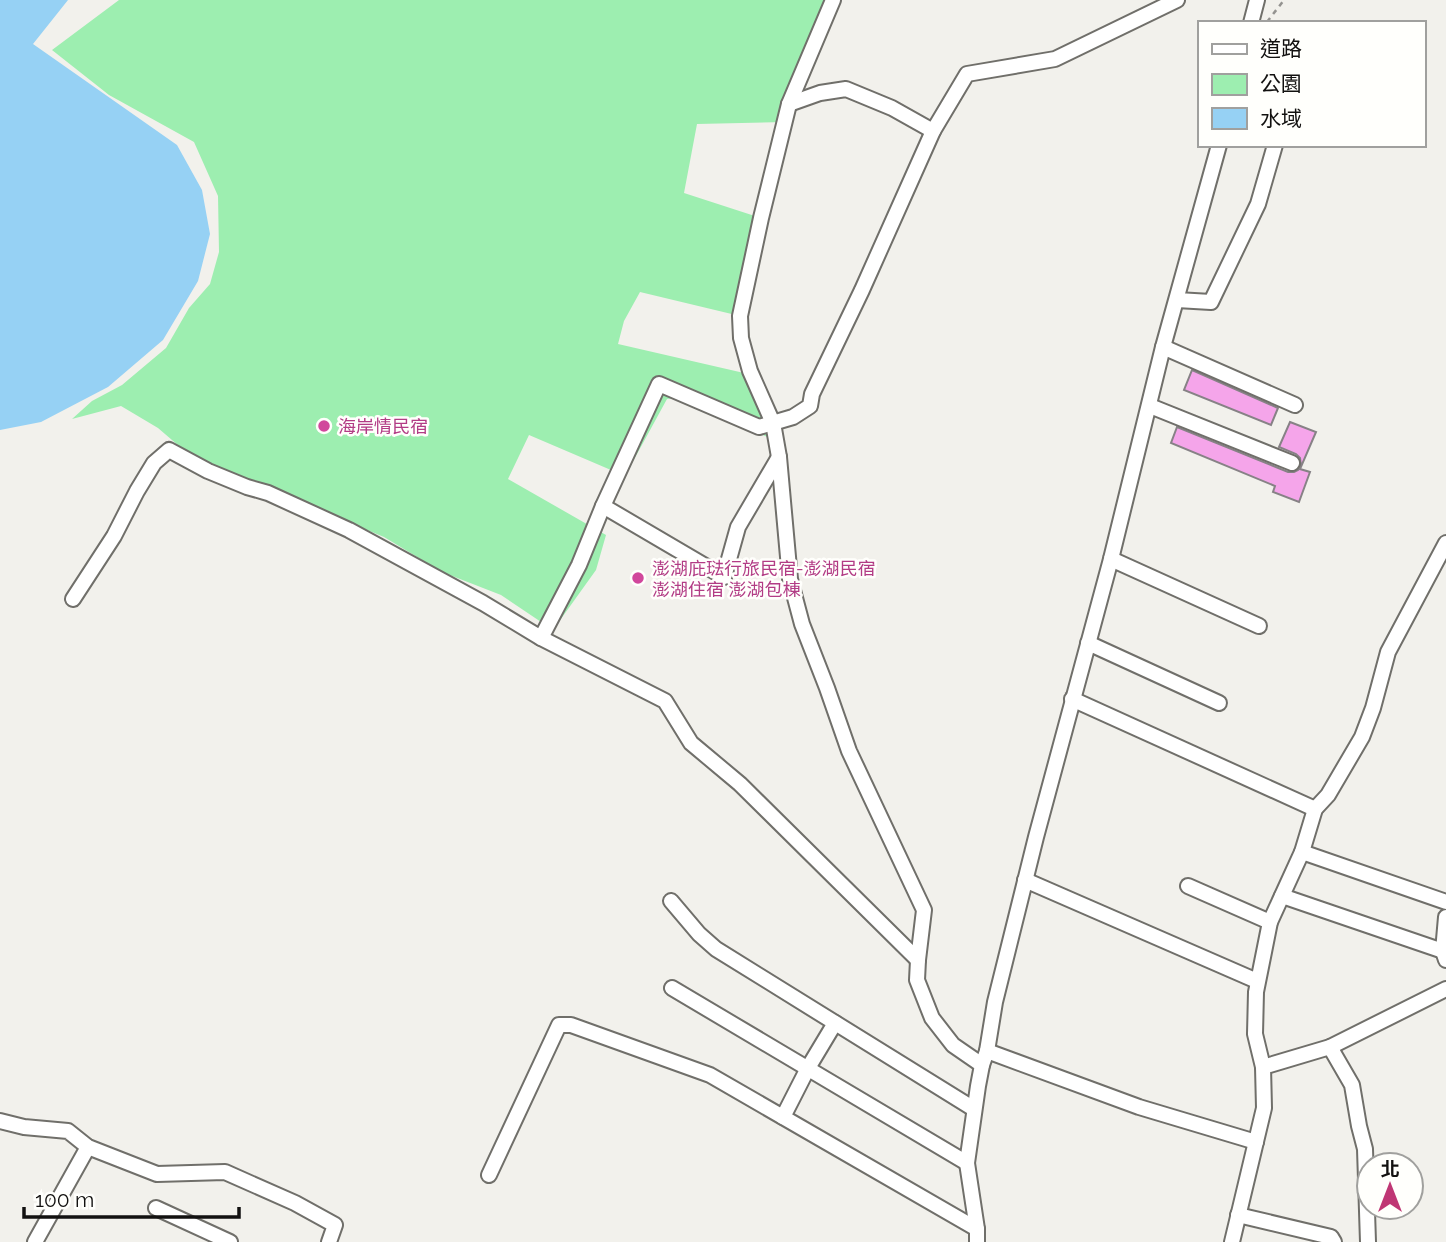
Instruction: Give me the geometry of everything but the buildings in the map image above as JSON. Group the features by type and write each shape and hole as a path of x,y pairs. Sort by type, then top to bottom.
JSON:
{"street":[{"path":"833,0 789,104 740,316 741,338 750,371 774,423 790,579 802,624 849,751 924,910 917,980 932,1018 953,1045 985,1058 1256,1142"},
{"path":"541,638 579,565 659,384 759,426 793,417 810,406 812,394 933,131 967,74 1055,59 1177,0"},
{"path":"1256,3 1263,21"},
{"path":"1252,21 1256,3"},
{"path":"789,104 820,93 846,89 892,108 933,131"},
{"path":"977,1235 967,1163 974,1109 995,1002 1072,699 1111,559 1163,347 1218,147"},
{"path":"1177,300 1211,302 1258,204 1274,147"},
{"path":"1163,347 1295,405"},
{"path":"1150,405 1292,463"},
{"path":"73,599 114,536 154,463 169,450 208,471 247,488 268,493 349,530 541,638 665,701 691,743 740,784 918,960"},
{"path":"603,506 724,577 738,527 779,457"},
{"path":"1232,1242 1264,1108 1263,1067 1255,1034 1257,981 1270,922 1302,852 1315,809 1328,795 1362,737 1388,652 1446,543"},
{"path":"1111,559 1259,626"},
{"path":"1088,643 1219,703"},
{"path":"1072,699 1315,809"},
{"path":"1302,852 1446,902"},
{"path":"1025,880 1257,981"},
{"path":"1188,886 1270,922"},
{"path":"1282,896 1444,956 1446,917"},
{"path":"671,901 699,934 716,949 974,1109"},
{"path":"672,988 967,1163"},
{"path":"1263,1067 1330,1047 1446,989"},
{"path":"783,1117 835,1023"},
{"path":"489,1175 559,1025 571,1025 710,1075 977,1235"},
{"path":"1330,1047 1352,1085 1365,1149 1368,1242"},
{"path":"0,1121 24,1127 68,1131 88,1147 157,1174 225,1172 295,1203 335,1226 329,1242"},
{"path":"35,1242 88,1147"},
{"path":"156,1208 230,1242"},
{"path":"1238,1215 1331,1237 1334,1242"}],"path":[{"path":"1266,21 1284,0"}],"green space":[{"path":"119,0 835,0 786,122 697,124 684,193 761,218 740,316 640,292 624,321 618,344 744,373 770,438 675,398 667,399 625,476 529,435 508,479 606,535 596,570 553,630 501,595 442,572 384,537 193,458 158,428 121,406 72,419 92,401 122,385 166,348 189,308 210,284 219,252 218,196 194,142 109,95 52,50"}],"water":[{"path":"0,0 68,0 33,44 177,145 202,190 210,234 198,281 163,340 108,387 41,422 0,430"}],"place":[{"name":"海岸情民宿","path":"324,426"},
{"name":"澎湖庇琺行旅民宿-澎湖民宿 澎湖住宿 澎湖包棟","path":"638,578"}]}
